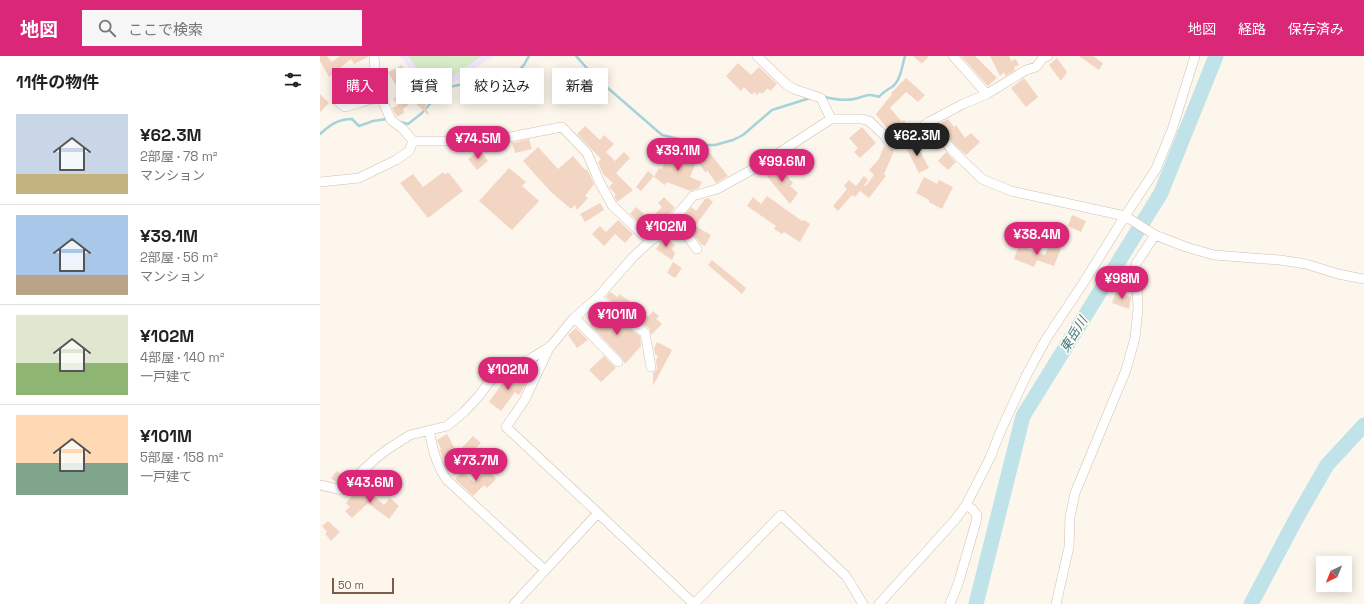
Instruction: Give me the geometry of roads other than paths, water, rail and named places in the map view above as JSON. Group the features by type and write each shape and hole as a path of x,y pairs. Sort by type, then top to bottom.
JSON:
{"street":[{"path":"374,56 375,68"},
{"path":"757,56 787,85 794,89 822,98 831,119"},
{"path":"954,56 987,94"},
{"path":"863,604 846,576 781,515 694,604 506,427 524,401 551,346 575,318 597,298 633,257 654,239 693,196 717,188 757,167 831,119 854,118 869,121 884,135 888,141 894,145 929,122 963,104 987,94 1026,70 1036,67 1043,58 1048,56"},
{"path":"879,604 954,521 966,505 990,458 1000,430 1026,376 1046,339 1082,286 1156,169 1172,130 1192,58"},
{"path":"342,104 345,107 356,104"},
{"path":"384,104 391,120 403,129 413,141"},
{"path":"929,122 952,150 982,179 1010,191 1125,216 1156,235 1186,247 1214,255 1306,264 1364,280"},
{"path":"413,141 489,141 562,127 587,153 600,183 612,205 643,235 654,239"},
{"path":"320,182 359,178 396,160 409,151 413,141"},
{"path":"672,220 697,249"},
{"path":"1056,604 1069,547 1070,518 1075,493 1115,398 1136,338 1138,309 1136,264 1156,235"},
{"path":"597,298 649,336 651,367"},
{"path":"575,318 618,362"},
{"path":"320,485 342,490 348,489 370,464 388,449 410,435 447,426 464,412 490,381 511,367 530,359 551,346"},
{"path":"429,431 436,460 441,472 545,570"},
{"path":"950,604 959,581 976,522 976,515 972,509 966,505"},
{"path":"514,604 598,513"}],"waterway":[{"path":"400,122 408,124 422,113 445,88 517,72 524,65 529,56"},
{"path":"576,56 594,76 662,135 704,145 715,145 733,140 743,135 772,110 810,98"},
{"path":"822,96 846,100 866,95 879,97 897,81 901,73 905,56"},
{"name":"東岳川","path":"976,604 1023,416 1161,193 1216,56"},
{"path":"320,134 331,125 342,120 352,119 359,126 373,121 387,119"},
{"path":"1251,604 1296,519 1327,465 1364,425"}]}
